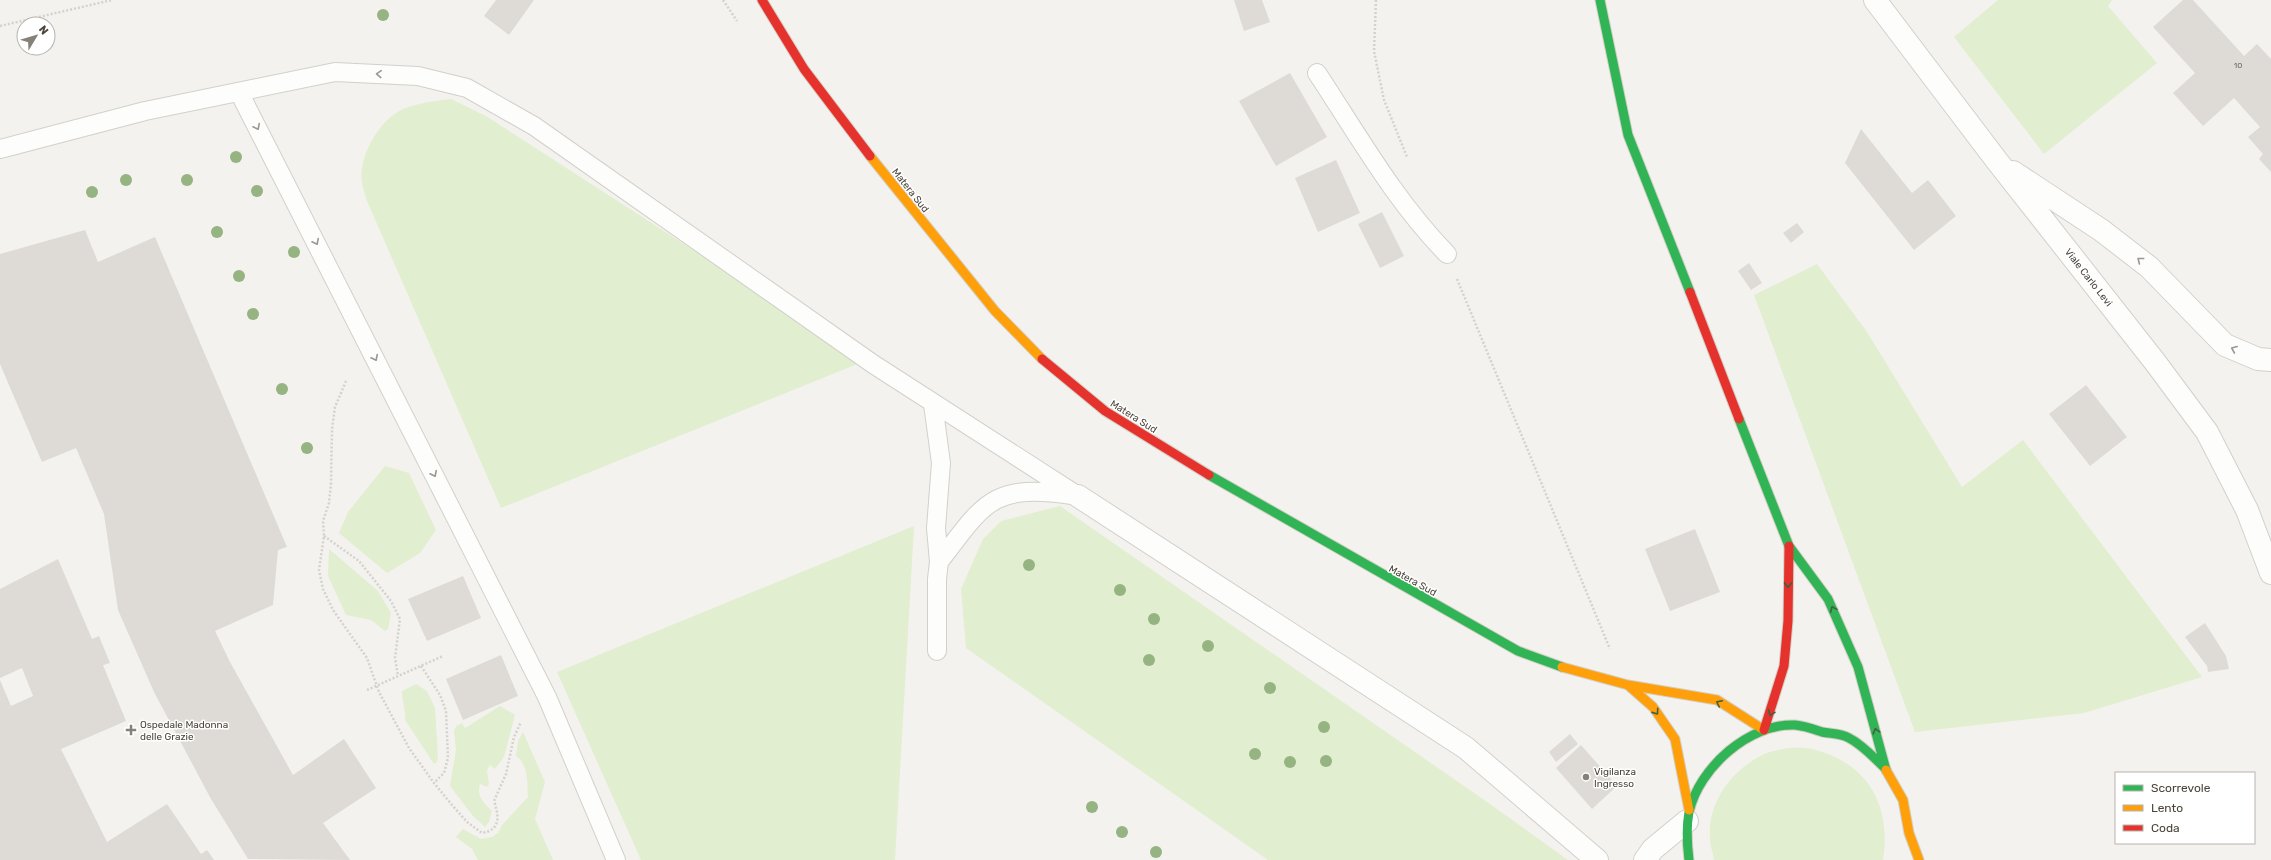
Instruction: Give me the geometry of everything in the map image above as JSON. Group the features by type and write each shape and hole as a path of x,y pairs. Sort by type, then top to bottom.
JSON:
{"main road":[{"name":"Matera Sud","path":"762,0 804,69 912,210 995,312 1056,373 1105,412 1220,482 1518,651 1568,669 1628,685 1717,700 1764,730"},
{"path":"1600,0 1628,135 1789,546 1828,599 1858,667 1886,769 1903,800 1909,833 1919,860"},
{"path":"1764,730 1775,701 1784,665 1789,546"},
{"path":"1628,685 1653,707 1675,739 1688,816 1687,849 1689,860"},
{"path":"1688,816 1707,771 1732,746 1764,730 1795,725 1849,738 1886,769"},
{"path":"1907,853 1909,833"}],"street":[{"name":"Viale Carlo Levi","path":"1875,0 1997,161 2155,362 2207,432 2247,510 2271,573"},
{"path":"1997,161 2101,230 2149,267 2225,345 2258,359 2271,360"},
{"path":"1078,496 1466,748 1597,860"},
{"path":"1645,860 1653,849 1688,816"}],"lane":[{"path":"0,149 145,111 335,72 418,76 467,88 534,126 933,404 1078,496"},
{"path":"1317,73 1420,227 1447,254"},
{"path":"239,92 547,697 616,860"},
{"path":"933,404 941,463 936,528 939,562 937,579 937,651"},
{"path":"939,562 969,522 990,502 1015,492 1044,491 1078,496"}],"path":[{"path":"0,26 112,0"},
{"path":"1376,0 1374,51 1384,100 1408,158"},
{"path":"1447,254 1610,649 1615,681"},
{"path":"346,381 335,407 330,459 331,484 329,503 323,521 324,536 319,570 323,589 333,610 367,658 377,686 409,748 434,783 467,822 482,833 490,832 498,824 499,816 494,801 506,774 514,737 520,722"},
{"path":"324,536 359,561 391,601 400,619 395,658 398,676"},
{"path":"367,690 443,656"},
{"path":"421,666 440,695 446,711 448,758 444,773 434,783"}],"green space":[{"path":"1998,0 2112,0 2108,6 2157,63 2044,154 1954,37"},
{"path":"451,99 486,116 865,361 501,508 367,201 362,183 363,162 372,140 378,130 394,114 403,109 426,102"},
{"path":"1817,264 1867,332 1962,487 2023,440 2202,677 2084,713 1915,732 1754,295"},
{"path":"385,466 409,473 436,530 420,553 387,573 339,533 348,512"},
{"path":"1060,506 1490,804 1568,860 1268,860 966,648 961,589 983,539 1001,521"},
{"path":"914,526 895,860 641,860 557,672"},
{"path":"329,549 378,591 391,613 388,629 385,631 371,620 346,615 328,576"},
{"path":"416,684 427,691 435,708 438,757 437,762 434,764 405,720 402,691"},
{"path":"500,706 515,715 504,757 495,769 490,765 487,770 489,784 487,787 480,784 480,796 492,811 489,822 485,827 473,816 450,786 456,750 454,731 456,726 462,723 465,728"},
{"path":"523,732 545,782 535,819 553,860 478,860 472,849 456,837 463,829 481,839 492,837 498,833 502,825 528,797 525,769 523,764 516,756 518,741"},
{"path":"1788,748 1813,749 1835,757 1850,766 1863,777 1873,791 1880,806 1884,823 1885,841 1883,860 1714,860 1710,842 1710,826 1712,813 1723,790 1740,770 1751,762 1765,754"}],"building":[{"path":"496,0 534,0 509,35 484,16"},
{"path":"1234,0 1262,0 1270,22 1244,31"},
{"path":"2183,0 2193,0 2244,56 2257,44 2271,59 2271,172 2259,159 2263,154 2248,137 2260,127 2234,98 2203,126 2173,93 2195,73 2153,27"},
{"path":"1290,73 1327,137 1276,166 1239,101"},
{"path":"1861,129 1912,193 1928,180 1956,216 1914,250 1845,163"},
{"path":"1336,160 1360,213 1318,232 1295,178"},
{"path":"1382,212 1404,256 1380,268 1358,224"},
{"path":"1797,223 1804,232 1791,243 1783,233"},
{"path":"85,230 98,262 155,237 287,547 278,550 273,605 215,631 230,662 293,775 344,739 376,788 323,823 350,860 248,859 211,799 154,692 118,610 104,514 76,448 42,462 0,364 0,254"},
{"path":"1749,263 1762,283 1751,290 1738,271"},
{"path":"2086,385 2127,437 2090,466 2049,414"},
{"path":"1695,529 1720,592 1670,611 1645,549"},
{"path":"58,559 92,639 99,636 110,663 103,665 126,721 61,749 107,842 167,804 201,854 207,850 214,860 0,860 0,680 11,706 33,696 22,668 0,678 0,589"},
{"path":"463,576 481,618 427,641 408,599"},
{"path":"2205,623 2226,656 2229,669 2208,672 2207,666 2185,637"},
{"path":"501,655 518,696 463,720 446,679"},
{"path":"1570,734 1578,744 1556,762 1549,752"},
{"name":"Vigilanza Ingresso","path":"1581,745 1617,786 1592,809 1556,768"}],"traffic: fast":[{"path":"1600,0 1628,135 1690,292"},
{"path":"1739,419 1789,546 1828,599 1858,667 1886,770"},
{"path":"1209,475 1518,651 1562,667"},
{"path":"1689,860 1687,836 1689,812 1703,780 1728,751 1744,740 1760,732 1778,726 1795,725 1822,732 1842,735 1859,744 1886,769"}],"traffic: slow":[{"path":"870,156 995,311 1042,359"},
{"path":"1562,667 1628,685 1717,700 1764,730"},
{"path":"1628,685 1653,707 1675,739 1689,810"},
{"path":"1886,770 1903,800 1909,833 1919,860"}],"traffic: jam":[{"path":"762,0 804,69 870,156"},
{"path":"1690,292 1739,419"},
{"path":"1042,359 1105,411 1209,475"},
{"path":"1764,730 1784,666 1788,621 1789,546"}],"place":[{"name":"Ospedale Madonna delle Grazie","path":"131,730"},
{"name":"Vigilanza Ingresso","path":"1586,777"}]}
